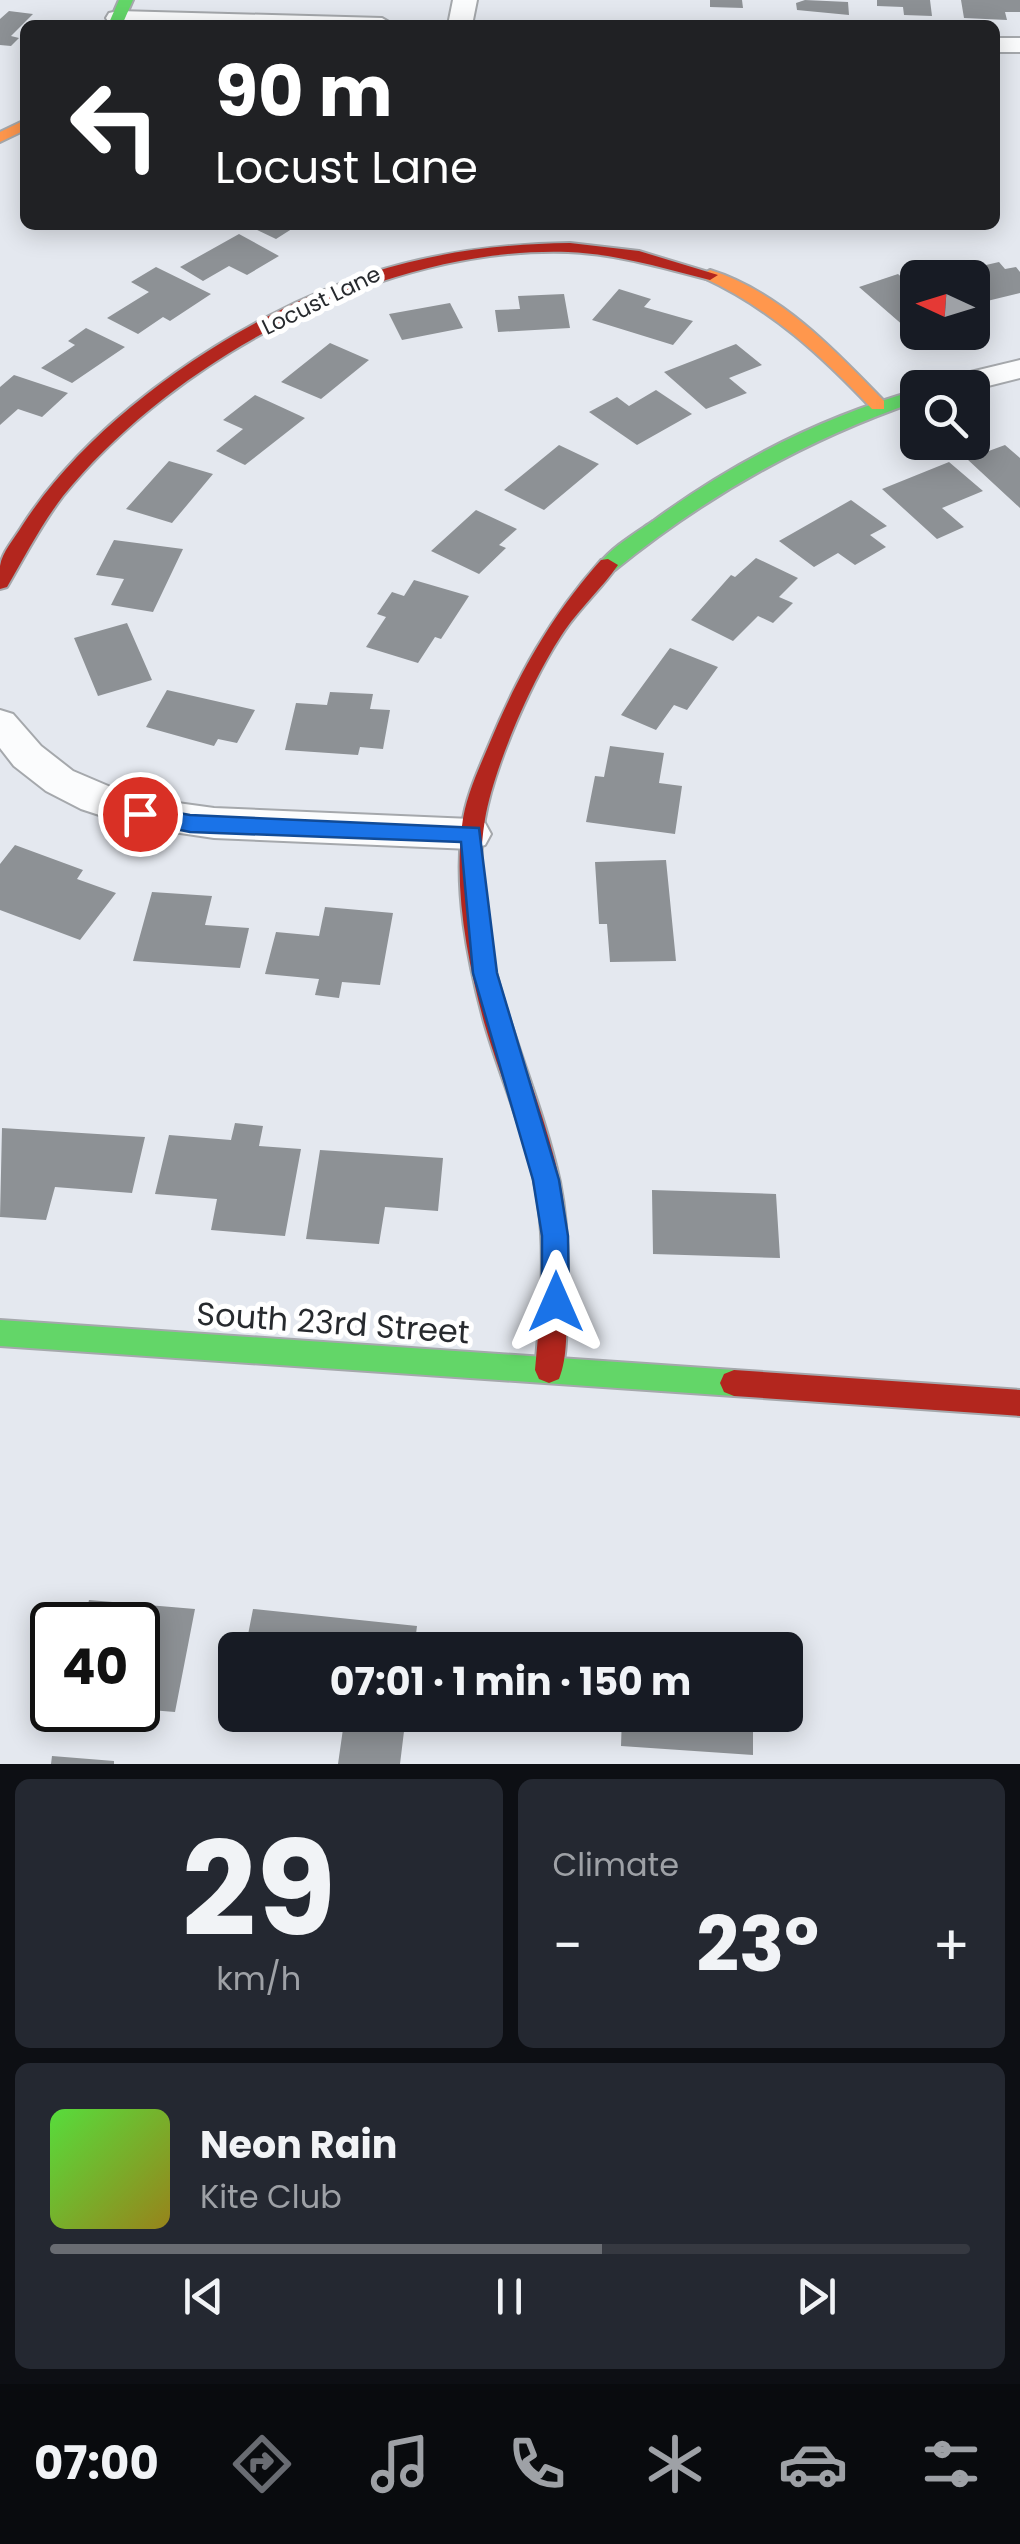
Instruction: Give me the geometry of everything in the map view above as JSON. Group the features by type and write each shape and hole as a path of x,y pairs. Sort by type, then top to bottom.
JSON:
{"street":[{"path":"119,14 262,20"},
{"name":"Locust Lane","path":"2,572 71,472 96,447 210,357 337,287 434,254 545,244 598,248 689,267 778,311 878,405"},
{"path":"990,376 1020,368"},
{"path":"549,1370 556,1302 555,1236 546,1180 485,973 471,834 490,768 538,652 604,568 650,528 734,472 878,405 900,399"},
{"path":"0,724 36,763 66,784 109,806 140,814 190,824 471,834"},
{"name":"South 23rd Street","path":"0,1333 1020,1403"}],"building":[{"path":"710,0 742,0 743,8 710,7"},
{"path":"877,0 930,0 932,16 904,15 903,7 877,6"},
{"path":"961,0 1020,0 1020,12 1005,12 1007,20 964,18"},
{"path":"848,2 849,15 797,10 796,3"},
{"path":"9,11 33,14 20,20 20,27 11,36 19,38 11,46 0,45 0,19"},
{"path":"257,230 290,230 276,239"},
{"path":"239,234 279,256 247,275 229,266 203,281 180,267"},
{"path":"999,262 1005,269 1016,267 1020,272 1020,293 990,300 990,264"},
{"path":"156,267 211,294 170,321 163,317 138,334 107,318 149,292 131,282"},
{"path":"900,276 900,323 859,287"},
{"path":"619,289 651,299 644,307 693,321 673,345 592,320"},
{"path":"564,294 570,328 498,332 495,310 520,309 518,296"},
{"path":"450,303 463,328 402,340 389,314"},
{"path":"86,328 125,347 72,383 41,368 75,345 68,341"},
{"path":"330,343 369,360 321,399 281,382"},
{"path":"736,344 762,365 729,378 747,393 706,409 664,372"},
{"path":"14,375 68,393 42,417 18,409 0,425 0,387"},
{"path":"656,390 692,414 637,445 589,412 617,397 629,406"},
{"path":"255,395 305,418 245,465 216,451 243,429 223,420"},
{"path":"559,445 599,464 544,510 504,490"},
{"path":"1005,445 1020,458 1020,508 968,460 990,460 990,451"},
{"path":"169,461 213,474 172,523 126,509"},
{"path":"949,462 983,491 942,508 964,527 937,539 882,489"},
{"path":"851,500 887,526 870,535 886,547 855,565 838,553 814,567 779,541"},
{"path":"476,510 517,529 499,545 506,548 479,574 431,551"},
{"path":"114,540 183,549 153,612 111,605 124,579 96,575"},
{"path":"756,558 798,578 779,597 793,603 773,623 758,616 733,641 691,620 731,575 735,577"},
{"path":"414,580 469,596 441,639 435,637 418,663 366,647 386,617 377,614 392,592 404,596"},
{"path":"127,623 152,680 98,696 74,638"},
{"path":"670,648 718,667 687,710 674,705 656,730 621,715"},
{"path":"167,690 255,710 237,743 218,739 214,746 146,727"},
{"path":"330,692 373,694 370,709 390,710 383,749 360,747 358,755 285,750 296,703 327,705"},
{"path":"610,746 664,753 659,783 682,786 675,834 586,822 595,776 604,777"},
{"path":"15,845 83,870 77,879 116,893 80,940 0,910 0,864"},
{"path":"666,860 676,961 610,962 607,924 599,924 595,862"},
{"path":"152,892 212,896 205,925 249,928 240,968 133,961"},
{"path":"325,907 393,913 380,985 342,982 339,998 315,995 319,979 265,974 276,932 319,936"},
{"path":"235,1123 263,1126 259,1146 301,1149 285,1236 211,1230 217,1199 155,1194 169,1135 231,1140"},
{"path":"2,1128 145,1137 132,1193 55,1187 46,1220 0,1217"},
{"path":"320,1150 443,1158 438,1211 385,1207 379,1244 306,1239"},
{"path":"652,1190 776,1194 780,1258 653,1254"},
{"path":"160,1606 195,1609 175,1712 160,1711"},
{"path":"253,1609 417,1626 416,1632 249,1632"},
{"path":"343,1732 404,1732 400,1764 338,1764"},
{"path":"621,1732 753,1732 753,1755 621,1746"},
{"path":"52,1756 114,1761 114,1764 51,1764"}],"traffic: fast":[{"path":"117,20 126,0"},
{"path":"608,565 679,510 754,464 834,426 900,401"},
{"path":"0,1333 734,1383"}],"traffic: slow":[{"path":"0,138 20,127"},
{"path":"710,275 780,314 878,405"}],"traffic: jam":[{"path":"0,582 35,521 104,442 186,376 309,304 372,278 436,259 502,249 570,248 639,256 710,275"},
{"path":"549,1370 555,1266 551,1203 541,1157 503,1044 485,974 473,898 471,849 481,792 534,666 571,607 608,565"},
{"path":"734,1383 1020,1403"}],"route":[{"path":"140,814 190,824 471,834 485,973 546,1180 555,1236 556,1302"}]}
